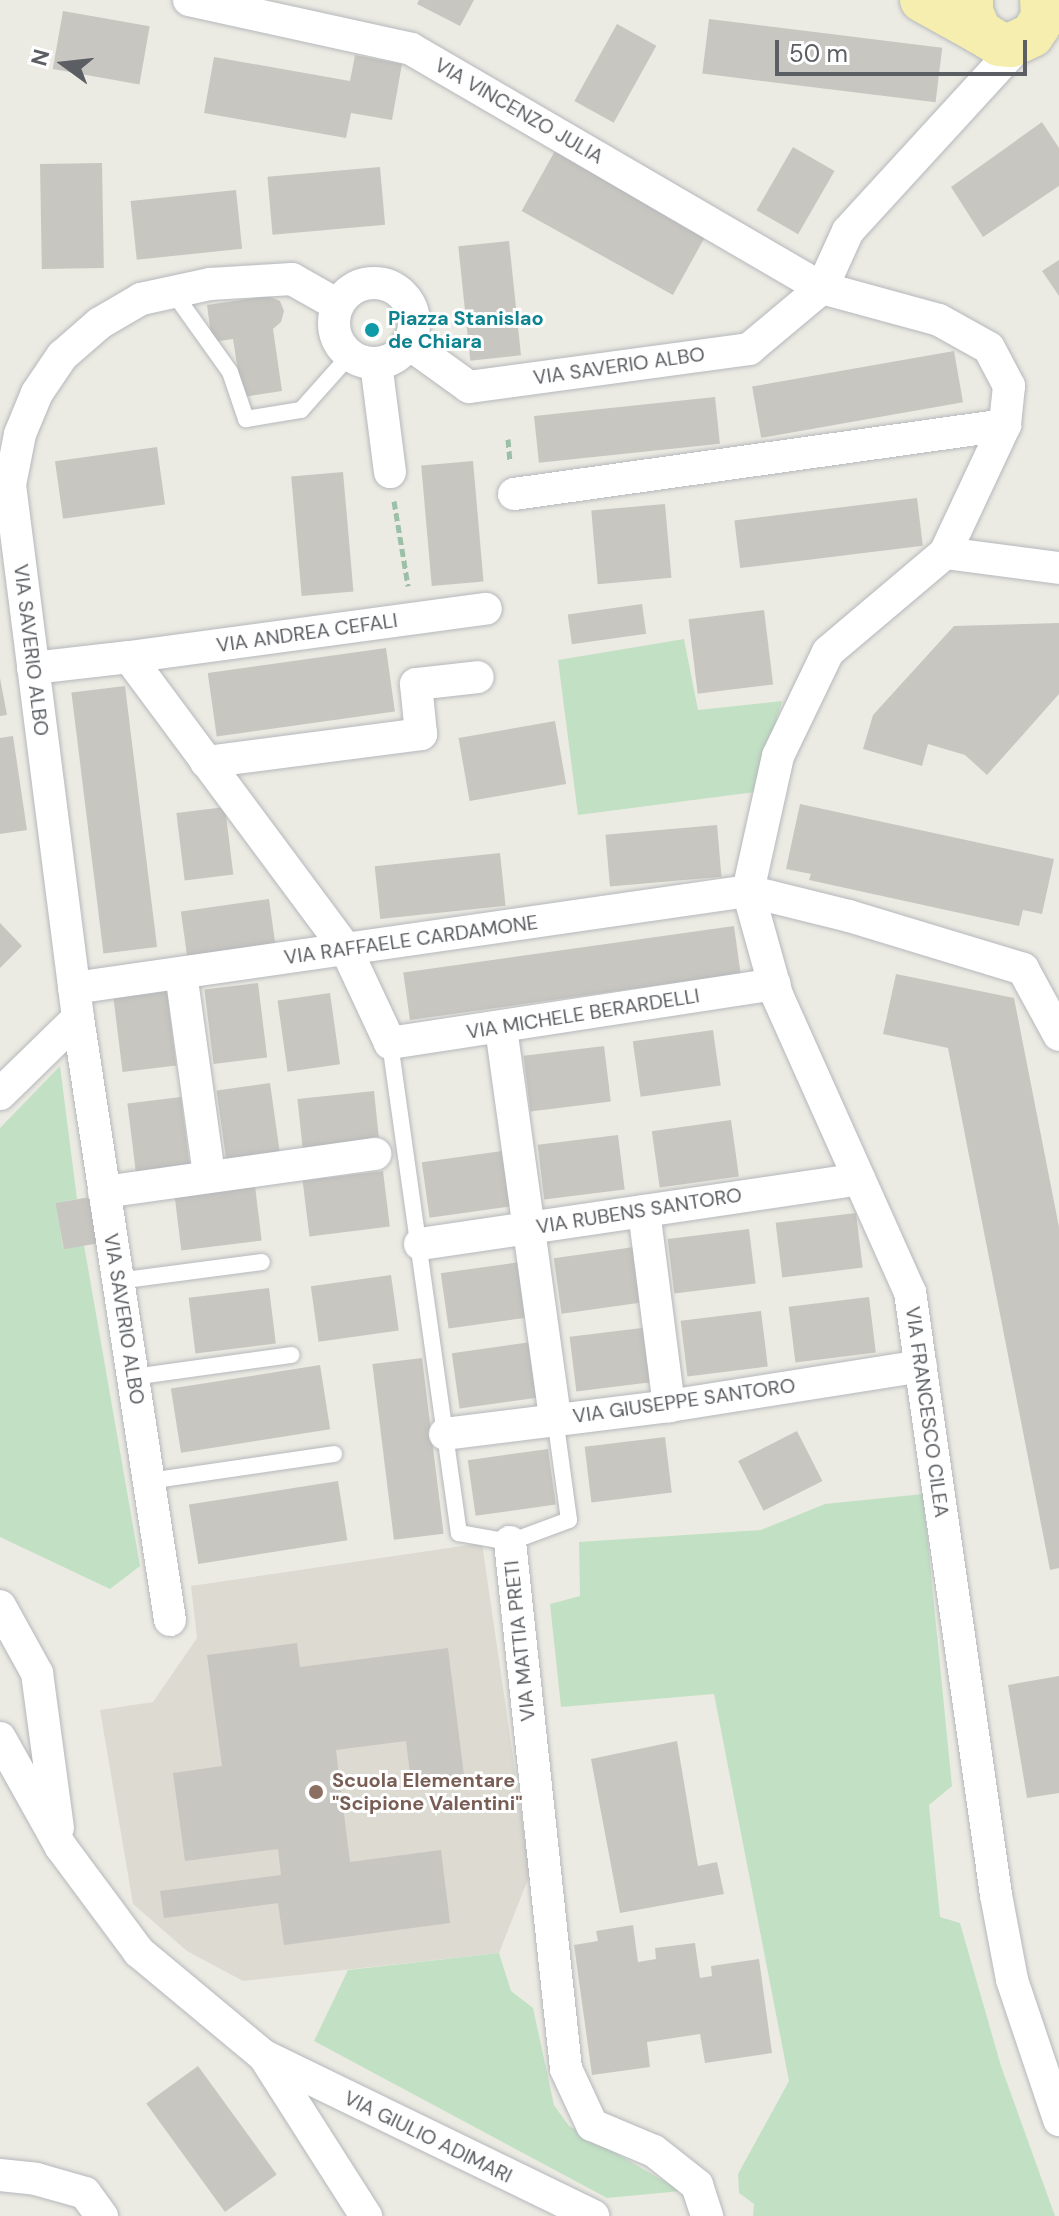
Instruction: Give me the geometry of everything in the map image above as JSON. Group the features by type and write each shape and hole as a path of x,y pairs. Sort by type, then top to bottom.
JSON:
{"main road":[{"path":"922,0 1013,25"}],"street":[{"name":"VIA VINCENZO JULIA","path":"189,0 411,49 822,288"},
{"path":"822,288 848,231 973,97 1013,25"},
{"name":"VIA SAVERIO ALBO","path":"170,1620 76,1003 10,485 20,434 37,393 62,356 100,323 141,299 210,284 292,279 338,305"},
{"path":"363,359 390,360 408,343 413,332 411,307 394,288 370,283 358,286 338,305 335,332 363,359 390,472"},
{"name":"VIA SAVERIO ALBO","path":"408,343 469,387 749,349 822,288"},
{"name":"VIA FRANCESCO CILEA","path":"822,288 939,320 989,348 1009,386 1005,425 945,553 828,652 778,756 748,891 775,984 910,1292 996,1895 1012,1980 1059,2120"},
{"path":"514,494 1005,425"},
{"path":"945,553 1059,568"},
{"name":"VIA ANDREA CEFALI","path":"33,668 486,609"},
{"path":"129,657 346,949 390,1043"},
{"path":"206,762 421,734 416,684 478,677"},
{"path":"748,891 849,916 1023,969 1059,1035"},
{"name":"VIA RAFFAELE CARDAMONE","path":"76,1003 181,973 748,891"},
{"path":"181,973 209,1176"},
{"name":"VIA MICHELE BERARDELLI","path":"390,1043 775,984"},
{"path":"0,1094 76,1003"},
{"path":"501,1028 555,1418"},
{"path":"104,1192 375,1154"},
{"name":"VIA RUBENS SANTORO","path":"420,1244 859,1179"},
{"path":"644,1211 669,1406"},
{"name":"VIA GIUSEPPE SANTORO","path":"445,1434 669,1406 921,1366"},
{"name":"VIA MATTIA PRETI","path":"510,1542 566,2069 592,2125 654,2151 697,2185 704,2215"},
{"path":"0,1606 37,1673 61,1847"},
{"path":"0,1738 61,1847 139,1952 264,2056 366,2216"},
{"name":"VIA GIULIO ADIMARI","path":"264,2056 593,2216"},
{"path":"0,2175 36,2179 85,2193 102,2216"}],"lane":[{"path":"173,292 230,372 246,419 301,410 363,359"},
{"name":"VIA MATTIA PRETI","path":"390,1043 459,1533 510,1542"},
{"path":"118,1281 262,1262"},
{"path":"133,1377 291,1355"},
{"path":"510,1542 569,1520 555,1418"},
{"path":"149,1481 334,1454"}],"path":[{"path":"390,472 413,619"}],"shaded area":[{"name":"Scuola Elementare \"Scipione Valentini\"","path":"482,1543 530,1874 499,1953 243,1981 187,1951 133,1904 100,1710 153,1702 197,1638 191,1586"}],"green space":[{"path":"684,639 698,710 782,701 755,792 578,815 558,660"},
{"path":"60,1066 77,1199 56,1203 63,1248 84,1245 140,1566 110,1589 0,1537 0,1128"},
{"path":"923,1494 952,1786 929,1805 940,1917 960,1923 1001,2066 1055,2216 753,2216 754,2204 739,2193 738,2174 789,2081 714,1694 561,1707 550,1604 580,1596 579,1542 761,1530 825,1504"},
{"path":"499,1953 511,1991 533,2008 554,2105 569,2126 681,2191 607,2198 314,2041 348,1970"}],"building":[{"path":"419,0 474,0 460,26 417,4"},
{"path":"63,11 150,26 139,84 53,69"},
{"path":"709,19 942,48 936,102 702,74"},
{"path":"617,24 656,46 614,123 574,101"},
{"path":"355,55 402,64 392,120 351,113 346,138 204,113 214,57 350,81"},
{"path":"1042,122 1059,148 1059,186 983,237 951,187"},
{"path":"793,147 835,171 798,234 756,210"},
{"path":"556,149 707,233 673,295 522,211"},
{"path":"102,163 104,268 42,269 40,164"},
{"path":"380,167 385,225 272,235 267,177"},
{"path":"236,190 242,249 137,260 131,201"},
{"path":"509,241 521,355 470,361 458,246"},
{"path":"1059,260 1059,296 1042,271"},
{"path":"268,296 280,301 284,311 281,322 273,329 282,391 242,397 233,339 212,342 207,305"},
{"path":"954,351 963,402 761,438 752,387"},
{"path":"715,397 720,444 539,463 534,416"},
{"path":"157,447 165,504 63,519 55,461"},
{"path":"473,461 484,582 432,586 421,466"},
{"path":"343,472 353,592 302,596 291,477"},
{"path":"917,498 923,546 740,568 734,520"},
{"path":"665,504 671,578 598,584 591,510"},
{"path":"642,604 646,634 572,644 568,614"},
{"path":"764,610 773,684 698,694 689,619"},
{"path":"1059,623 1059,694 987,775 965,755 928,744 922,766 863,749 873,715 954,626"},
{"path":"386,648 395,711 217,736 208,673"},
{"path":"0,678 7,715 0,716"},
{"path":"125,686 157,947 103,954 71,693"},
{"path":"555,721 566,784 470,801 458,738"},
{"path":"13,736 27,830 0,834 0,738"},
{"path":"800,804 1054,859 1042,914 1023,910 1019,926 809,880 811,874 786,869"},
{"path":"225,807 233,874 185,880 176,813"},
{"path":"717,825 722,877 610,887 605,835"},
{"path":"500,853 506,906 380,919 375,866"},
{"path":"269,899 276,948 188,960 181,911"},
{"path":"0,923 22,946 0,968"},
{"path":"734,926 741,974 410,1020 403,972"},
{"path":"896,974 1014,998 1059,1227 1059,1568 1050,1570 948,1048 883,1034"},
{"path":"258,983 267,1057 214,1064 204,990"},
{"path":"167,991 176,1065 123,1072 113,998"},
{"path":"330,993 340,1064 288,1072 278,1000"},
{"path":"713,1030 721,1085 641,1097 633,1041"},
{"path":"604,1046 611,1102 530,1111 524,1056"},
{"path":"270,1083 280,1156 227,1164 217,1091"},
{"path":"374,1091 379,1142 303,1150 297,1099"},
{"path":"181,1097 190,1171 137,1178 127,1104"},
{"path":"731,1120 739,1176 660,1188 652,1131"},
{"path":"618,1135 625,1190 544,1199 538,1145"},
{"path":"502,1151 510,1206 430,1218 422,1162"},
{"path":"383,1171 390,1227 309,1236 303,1181"},
{"path":"255,1186 262,1241 181,1250 175,1196"},
{"path":"90,1197 98,1243 64,1249 56,1203"},
{"path":"856,1213 863,1268 782,1277 776,1223"},
{"path":"749,1229 756,1284 674,1294 668,1239"},
{"path":"634,1247 642,1302 562,1314 554,1258"},
{"path":"520,1262 528,1317 449,1329 441,1273"},
{"path":"391,1275 399,1330 319,1342 311,1286"},
{"path":"269,1288 276,1344 195,1353 189,1298"},
{"path":"869,1297 876,1353 795,1362 789,1307"},
{"path":"761,1311 768,1367 687,1376 681,1321"},
{"path":"650,1327 657,1382 576,1391 570,1337"},
{"path":"531,1342 539,1397 460,1409 452,1353"},
{"path":"422,1358 444,1534 394,1540 372,1364"},
{"path":"320,1365 330,1429 181,1453 171,1389"},
{"path":"797,1431 822,1481 764,1511 738,1461"},
{"path":"665,1437 672,1493 591,1502 585,1447"},
{"path":"548,1449 556,1504 476,1516 468,1460"},
{"path":"338,1481 347,1540 198,1564 189,1505"},
{"path":"297,1643 300,1667 448,1648 465,1783 412,1790 406,1741 336,1750 350,1862 441,1850 450,1923 284,1945 278,1903 164,1918 160,1891 281,1875 278,1849 185,1861 173,1773 222,1766 207,1655"},
{"path":"1059,1676 1059,1793 1027,1798 1008,1685"},
{"path":"677,1741 698,1866 717,1862 724,1894 620,1913 591,1759"},
{"path":"633,1925 638,1962 656,1959 655,1948 695,1943 700,1978 712,1976 711,1966 759,1959 772,2053 705,2063 700,2034 647,2042 650,2067 592,2075 574,1945 598,1941 596,1931"},
{"path":"198,2066 277,2174 225,2212 146,2104"}],"place":[{"name":"Piazza Stanislao de Chiara","path":"372,330"},
{"name":"Scuola Elementare \"Scipione Valentini\"","path":"316,1792"}]}
